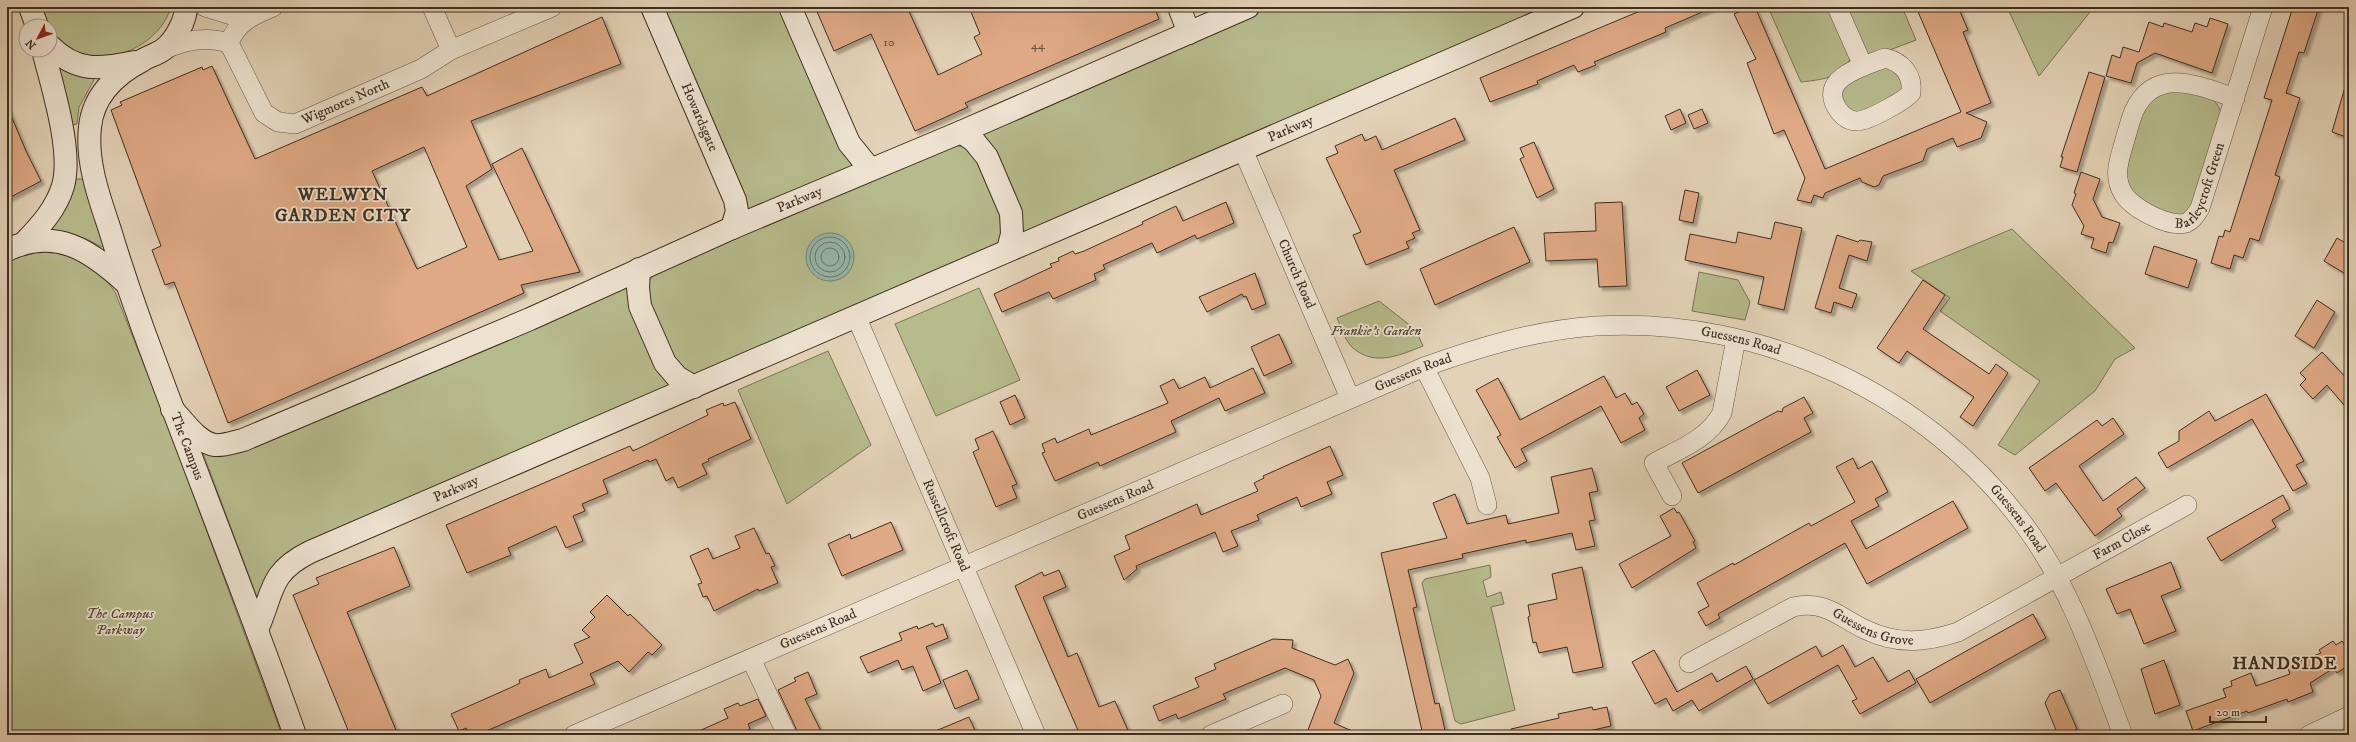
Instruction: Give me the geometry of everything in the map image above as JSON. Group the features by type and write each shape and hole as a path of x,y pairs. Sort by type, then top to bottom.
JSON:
{"street":[{"path":"30,7 35,18"},
{"path":"165,49 178,32 186,13 186,7"},
{"path":"205,7 231,16 249,18"},
{"path":"127,284 96,187 92,166 90,127 94,108 101,94 111,82 140,61 182,42 200,39 216,39 229,43 234,30 249,18 273,7"},
{"path":"432,7 451,50"},
{"name":"Wigmores North","path":"229,43 264,113 278,122 295,124 421,69 451,50 552,7"},
{"name":"Howardsgate","path":"652,7 736,200 737,211 732,228"},
{"path":"790,7 849,143 870,169"},
{"path":"1179,7 1190,33"},
{"name":"Parkway","path":"172,409 196,434 208,443 216,445 243,440 522,322 732,228 961,132 1248,7"},
{"name":"Parkway","path":"257,630 265,612 270,589 281,571 294,560 1573,7"},
{"path":"1837,7 1863,66"},
{"name":"Barleycroft Green","path":"2235,98 2189,83 2159,85 2149,91 2140,101 2134,112 2117,168 2122,193 2130,204 2143,213 2177,224 2186,223 2193,218 2200,208 2235,98 2263,7"},
{"path":"58,53 72,64 90,68 114,67 140,61"},
{"path":"16,246 49,215 62,187 66,170 57,110 45,58"},
{"path":"961,132 974,141 987,157 1011,213 1012,234 1008,250"},
{"name":"Church Road","path":"1243,150 1350,398"},
{"name":"The Campus","path":"16,246 56,242 84,249 101,260 127,284 172,409 257,630 295,735"},
{"path":"639,269 638,288 640,306 665,363 677,377 694,387"},
{"name":"Russellcroft Road","path":"856,316 1036,735"},
{"name":"Guessens Road","path":"574,735 1424,367 1500,341 1595,326 1658,326 1690,329 1766,346 1824,368 1862,386 1928,428 1963,458 2004,499 2027,528 2058,579 2081,627 2123,735"},
{"path":"1672,496 1654,463 1701,438 1717,422 1722,413 1736,339"},
{"path":"1424,367 1480,478 1487,505"},
{"name":"Farm Close","path":"2058,579 2187,505"},
{"name":"Guessens Grove","path":"1689,663 1793,607 1805,605 1818,606 1837,613 1864,629 1892,639 1914,642 1936,639 1958,632 2058,579"},
{"path":"751,659 787,735"},
{"path":"1211,735 1283,704"},
{"path":"2309,735 2349,716"}],"green space":[{"path":"40,7 171,7 163,24 150,38 135,48 117,55 99,57 81,54 64,45 58,39 58,18 45,18"},
{"path":"660,7 784,7 857,166 744,213"},
{"path":"1265,7 1552,7 1022,235 980,131"},
{"path":"1768,7 1832,7 1850,59 1847,65 1842,70 1830,77 1801,82"},
{"path":"1840,7 1902,7 1916,40 1874,56 1867,54"},
{"path":"2007,7 2094,7 2039,76"},
{"path":"1880,64 1894,66 1905,88 1861,114 1848,112 1838,88"},
{"path":"60,68 81,76 91,76 94,80 79,107 77,124 69,126 56,70"},
{"path":"2173,88 2205,95 2216,103 2220,110 2222,119 2190,211 2176,217 2134,198 2125,180 2138,114 2145,102"},
{"path":"960,146 971,150 978,156 1005,217 1003,234 998,245 698,375 679,368 646,304 648,282 656,273 946,147"},
{"path":"73,179 83,179 104,245 101,247 78,236 51,231 52,224"},
{"path":"2012,229 2135,348 2115,359 2095,391 2015,455 1998,445 2040,381 1940,311 1950,298 1911,271"},
{"name":"The Campus Parkway","path":"48,250 69,256 94,269 115,292 165,418 282,735 7,735 7,261 30,252"},
{"path":"1699,272 1738,280 1750,302 1745,320 1692,311"},
{"path":"628,283 671,387 299,548 260,598 257,597 201,448"},
{"path":"979,288 1020,380 936,416 895,324"},
{"name":"Frankie's Garden","path":"1379,301 1416,330 1423,346 1397,356 1379,358 1361,354 1350,345 1345,338 1337,318"},
{"path":"828,351 871,445 787,504 738,390"},
{"path":"1490,565 1491,577 1483,581 1487,597 1501,592 1504,604 1491,607 1515,710 1461,724 1455,721 1422,583 1425,579"}],"water":[{"path":"825,233 835,233 847,240 854,252 854,262 847,274 835,281 825,281 817,277 810,270 806,262 806,252 810,244 817,237"}],"building":[{"path":"815,7 907,7 938,75 982,54 974,37 980,34 969,7 1154,7 1159,19 965,103 968,107 915,131 871,34 834,51"},
{"path":"1638,7 1714,7 1665,28 1666,32 1594,62 1596,65 1578,72 1574,65 1537,81 1538,84 1490,102 1480,78 1640,11"},
{"path":"1751,7 1755,7 1825,169 1961,112 1916,7 1958,7 1968,30 1963,32 1991,103 1966,113 1987,122 1981,138 1957,147 1953,138 1927,149 1923,161 1883,176 1879,185 1874,187 1862,182 1860,178 1825,193 1823,198 1814,195 1811,203 1797,200 1805,178 1784,130 1774,134 1747,63 1756,59 1734,14"},
{"path":"2293,7 2319,7 2304,53 2299,52 2286,93 2300,98 2275,175 2280,177 2259,241 2250,238 2243,258 2234,255 2230,269 2211,263 2219,236 2223,237 2225,230 2230,232 2272,100 2264,98"},
{"path":"602,17 621,64 471,121 492,169 466,186 499,260 533,251 492,164 522,148 580,272 521,285 524,293 228,423 174,282 165,285 152,250 161,246 111,110 122,105 120,102 202,67 203,70 212,66 255,159 422,87 427,96","holes":["424,147 467,247 417,269 372,171"]},
{"path":"2210,18 2228,24 2212,73 2155,53 2137,63 2131,83 2106,76 2112,55 2120,58 2123,47 2139,52 2149,22 2163,27 2164,23 2192,32 2195,23 2207,27"},
{"path":"2089,72 2105,77 2077,172 2060,167 2063,157 2061,157"},
{"path":"2345,87 2349,88 2349,138 2332,132"},
{"path":"7,106 26,151 41,181 7,199"},
{"path":"1680,109 1686,123 1671,130 1665,116"},
{"path":"1702,109 1708,123 1694,129 1688,115"},
{"path":"1455,118 1465,140 1394,170 1420,230 1412,233 1415,238 1406,242 1409,248 1366,265 1353,235 1361,232 1326,158 1338,153 1335,146 1362,134 1365,141 1376,136 1382,150"},
{"path":"1534,142 1554,189 1537,198 1520,159 1524,157 1520,148"},
{"path":"2081,172 2100,179 2093,199 2102,217 2120,223 2113,243 2109,242 2106,253 2091,248 2094,238 2081,234 2084,226 2072,205 2076,194 2074,193"},
{"path":"1685,190 1699,193 1693,223 1679,220"},
{"path":"1226,202 1234,223 1197,239 1195,235 1157,253 1152,243 1103,265 1105,269 1094,274 1096,280 1053,299 1049,292 1002,312 994,294 1052,267 1050,264 1059,261 1058,258 1073,251 1075,254 1084,251 1143,224 1142,222 1176,206 1183,221"},
{"path":"1622,202 1627,286 1599,287 1597,259 1546,261 1544,233 1596,231 1595,203"},
{"path":"1775,222 1802,228 1784,310 1758,304 1764,277 1685,260 1690,234 1736,243 1738,232 1771,239"},
{"path":"1514,227 1530,262 1435,305 1420,269"},
{"path":"1837,235 1858,242 1860,240 1872,242 1867,261 1849,255 1839,288 1857,294 1852,308 1834,302 1831,313 1815,308"},
{"path":"2337,238 2349,245 2349,276 2324,261"},
{"path":"2154,246 2197,260 2188,288 2145,274"},
{"path":"1255,273 1266,304 1252,310 1246,296 1244,297 1242,294 1207,312 1199,297"},
{"path":"1923,280 1945,295 1923,329 1989,374 1996,364 2008,373 1973,426 1960,417 1974,397 1907,351 1899,363 1877,348"},
{"path":"2317,300 2335,312 2314,348 2295,336"},
{"path":"1279,334 1292,363 1264,376 1251,347"},
{"path":"2322,352 2349,381 2349,411 2327,385 2313,399 2300,385 2306,379 2300,373"},
{"path":"1253,368 1265,393 1225,411 1219,398 1171,421 1176,432 1100,466 1098,462 1055,481 1042,453 1045,452 1042,444 1055,438 1057,443 1089,429 1091,435 1168,403 1160,386 1174,379 1179,389 1205,377 1210,388"},
{"path":"1697,370 1710,395 1679,411 1666,387"},
{"path":"1604,376 1616,398 1625,393 1632,405 1637,402 1644,414 1639,418 1645,430 1621,443 1601,406 1521,449 1527,461 1515,468 1497,437 1501,435 1476,390 1498,378 1520,420"},
{"path":"2266,394 2304,461 2296,465 2307,484 2293,491 2252,419 2167,468 2158,453 2179,441 2179,431 2209,411 2215,421"},
{"path":"1015,395 1025,418 1010,425 1000,402"},
{"path":"1804,397 1813,413 1804,418 1811,432 1698,493 1682,463 1778,411 1782,412 1783,408"},
{"path":"735,402 751,439 708,459 709,461 702,464 707,474 678,488 673,477 666,481 656,459 649,462 648,460 603,480 608,493 582,504 585,511 573,516 583,541 566,548 556,526 508,548 511,555 467,573 446,525 630,446 633,451 708,415 706,410 723,403 724,406"},
{"path":"2113,418 2124,434 2079,466 2103,501 2136,477 2145,488 2117,509 2122,516 2095,536 2056,483 2045,491 2029,468 2097,420 2102,426"},
{"path":"993,431 1017,484 1012,486 1017,498 996,507 973,452 979,449 975,439"},
{"path":"1330,446 1343,475 1327,482 1332,494 1301,507 1297,497 1257,515 1259,520 1231,531 1238,546 1223,552 1215,532 1136,566 1137,569 1124,580 1114,556 1130,549 1125,536 1197,504 1201,515 1258,491 1254,483 1264,478 1263,476"},
{"path":"1853,458 1858,469 1872,461 1888,492 1875,499 1879,506 1851,521 1866,549 1953,501 1968,528 1867,584 1845,543 1718,614 1720,618 1706,626 1698,612 1709,606 1697,583 1733,563 1734,565 1809,523 1811,526 1855,502 1836,467"},
{"path":"1592,468 1598,491 1589,493 1595,520 1589,521 1595,546 1576,550 1572,533 1526,543 1526,540 1462,554 1463,558 1408,570 1417,607 1413,608 1435,704 1439,703 1446,735 1423,735 1381,553 1447,538 1433,503 1455,494 1467,524 1506,515 1508,524 1559,513 1551,477"},
{"path":"2283,495 2290,509 2272,520 2276,527 2221,561 2207,538"},
{"path":"1674,508 1677,513 1679,512 1695,541 1693,542 1696,548 1632,588 1619,564 1671,536 1660,516"},
{"path":"891,522 903,550 842,576 828,544 850,534 851,539"},
{"path":"754,528 766,554 769,553 775,566 771,567 778,583 759,591 758,589 714,611 707,596 703,597 698,584 702,583 690,556 708,548 713,559 740,548 735,536"},
{"path":"394,547 410,586 347,612 398,735 350,735 293,595 319,584 316,578"},
{"path":"2171,562 2181,588 2161,596 2176,631 2144,644 2130,609 2117,614 2106,589"},
{"path":"1582,567 1603,667 1573,673 1567,647 1539,653 1536,642 1533,643 1528,617 1530,616 1528,605 1557,599 1552,574"},
{"path":"1059,570 1066,587 1043,597 1068,657 1077,653 1099,707 1115,701 1130,735 1080,735 1015,586 1042,572 1044,576"},
{"path":"607,595 628,616 630,614 662,645 652,655 648,652 629,672 618,661 590,674 595,684 477,735 469,735 466,728 459,731 451,714 512,687 520,683 519,680 546,669 549,678 583,663 574,644 590,637 582,630 595,617 590,612"},
{"path":"2033,614 2046,638 1930,703 1916,679"},
{"path":"933,623 935,627 943,624 948,638 926,647 941,683 923,691 913,666 902,670 898,660 868,673 860,657 902,640 899,633 917,626 918,629"},
{"path":"1273,639 1293,640 1292,648 1335,665 1348,659 1354,673 1334,723 1361,735 1306,735 1321,696 1314,680 1285,668 1223,694 1226,699 1178,719 1176,714 1159,721 1153,706 1199,687 1195,678 1216,669 1214,664"},
{"path":"2333,641 2336,645 2342,641 2349,653 2349,665 2337,673 2334,668 2310,683 2313,692 2288,702 2287,699 2248,713 2247,711 2193,731 2186,711 2226,697 2223,689 2232,686 2231,681 2251,673 2256,686 2290,674 2287,666 2321,653 2319,650"},
{"path":"1843,645 1855,667 1873,657 1888,682 1909,670 1916,683 1860,714 1852,701 1857,699 1838,665 1768,704 1754,680 1816,646 1822,657"},
{"path":"1654,650 1677,692 1712,673 1717,682 1746,666 1753,679 1699,711 1692,700 1673,711 1666,698 1655,704 1632,662"},
{"path":"2164,660 2180,705 2155,714 2141,669"},
{"path":"967,670 979,699 955,709 943,680"},
{"path":"808,672 817,694 805,699 823,735 799,735 778,690 796,681 794,678"},
{"path":"2060,690 2077,729 2063,735 2058,735 2045,703 2050,694"},
{"path":"758,699 766,716 748,724 750,729 736,735 690,735 728,718 724,709 738,703 740,706"},
{"path":"1592,707 1593,710 1607,707 1611,726 1571,735 1512,735 1511,729 1559,718 1558,714"},
{"path":"969,717 977,735 926,735"}],"district":[{"name":"WELWYN GARDEN CITY","path":"343,205"},
{"name":"HANDSIDE","path":"2285,664"}]}
